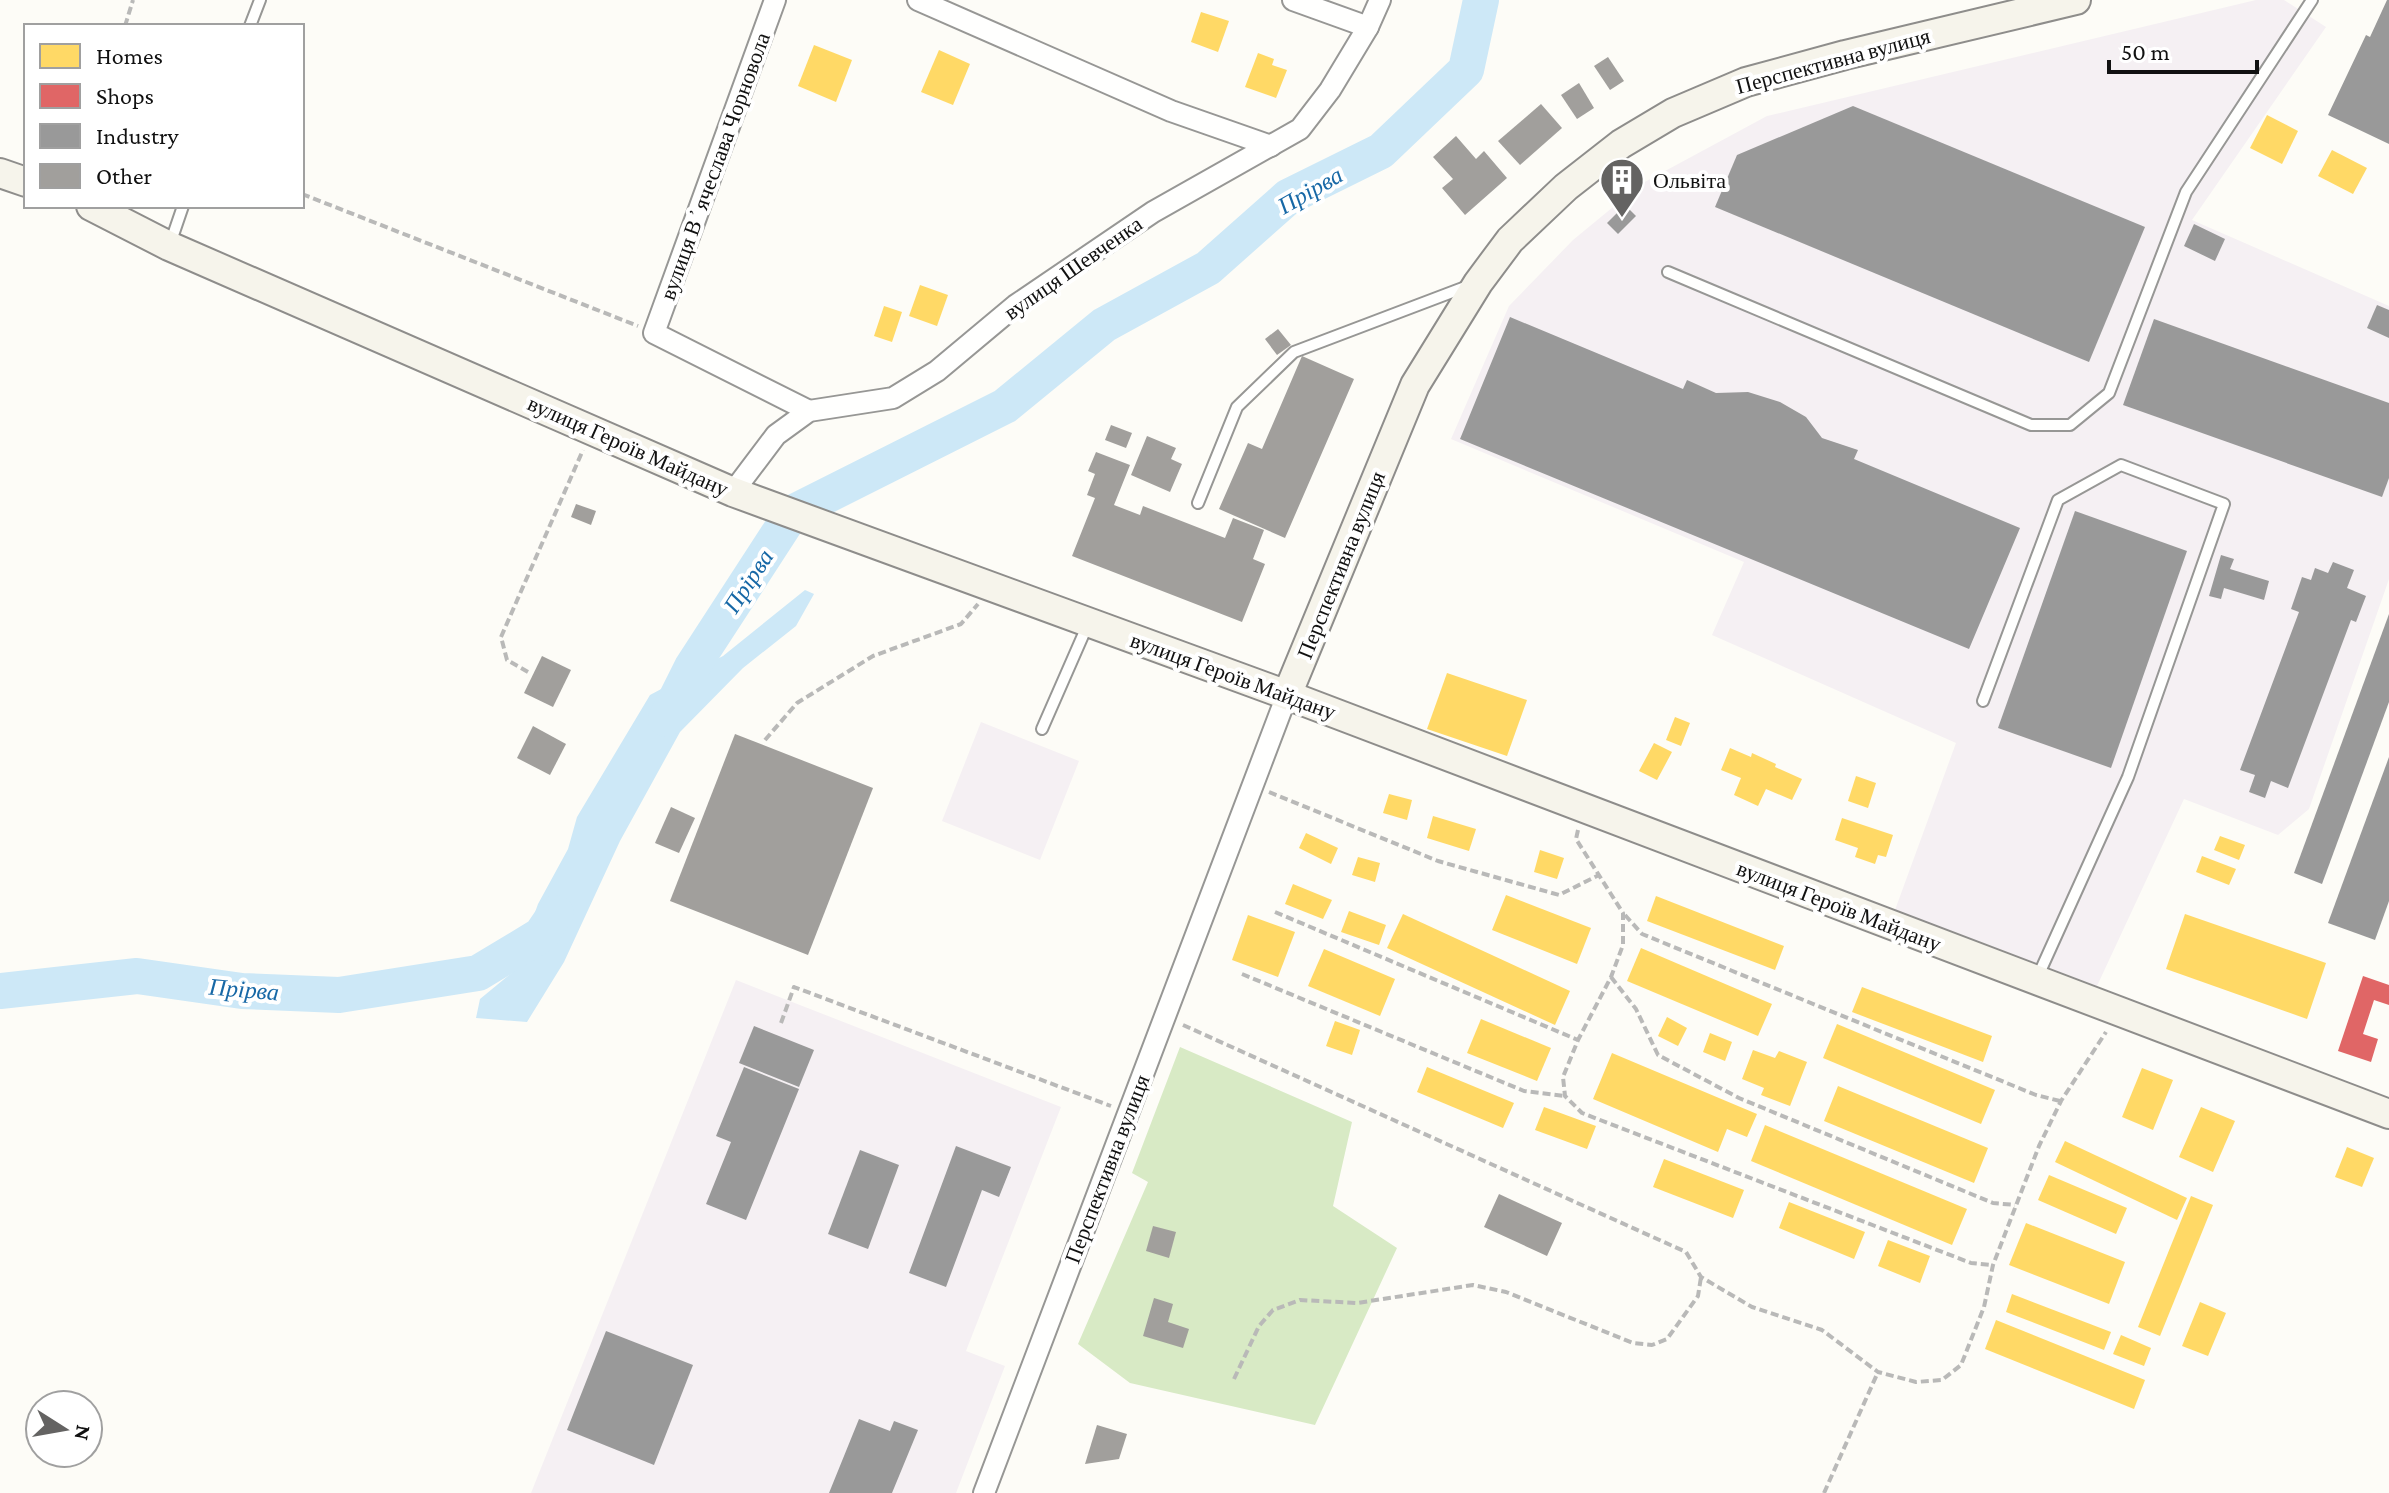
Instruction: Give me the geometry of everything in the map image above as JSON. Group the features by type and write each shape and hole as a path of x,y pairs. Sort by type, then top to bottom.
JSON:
{"street":[{"name":"вулиця Вʼячеслава Чорновола","path":"654,333 775,0"},
{"path":"918,0 1171,111 1271,146"},
{"path":"1293,0 1368,27"},
{"name":"вулиця Шевченка","path":"733,492 776,435 809,411 893,398 937,371 1016,305 1153,212 1300,129 1330,90 1368,27 1380,0"},
{"name":"Перспективна вулиця","path":"984,1493 1287,695 1415,385 1478,283 1510,240 1566,187 1621,144 1673,113 1746,82 2076,0"},
{"path":"0,173 24,181"},
{"name":"вулиця Героїв Майдану","path":"95,208 169,246 733,492 1287,695 2035,982 2389,1114"},
{"path":"654,333 809,411"}],"lane":[{"path":"251,24 260,0"},
{"path":"1668,272 2031,425 2070,425 2109,393 2186,192 2312,0"},
{"path":"169,246 182,208"},
{"path":"1198,503 1237,407 1294,352 1478,283"},
{"path":"1983,701 2058,500 2121,465 2224,504 2128,777 2035,982"},
{"path":"1042,729 1089,622"}],"path":[{"path":"126,24 133,0"},
{"path":"304,195 654,333"},
{"path":"528,672 507,660 501,637 592,430"},
{"path":"765,740 797,703 873,656 961,624 993,587"},
{"path":"1253,785 1438,861 1559,895 1599,875"},
{"path":"1582,808 1576,839 1623,913 1642,934 2036,1095 2061,1101"},
{"path":"1275,912 1578,1040"},
{"path":"1565,1096 1563,1077 1623,945 1623,913"},
{"path":"1242,974 1524,1091 1565,1096 1582,1113 1971,1263 1993,1265"},
{"path":"1611,977 1636,1009 1658,1055 1739,1098 1993,1203 2015,1205"},
{"path":"781,1023 794,987 1128,1113"},
{"path":"1165,1016 1686,1252 1701,1277 1752,1307 1822,1330 1878,1372 1916,1382 1942,1380 1961,1365 1984,1307 1993,1265 2039,1146 2061,1101 2119,1013"},
{"path":"1234,1379 1259,1326 1273,1310 1300,1300 1357,1303 1473,1285 1506,1292 1633,1343 1652,1345 1667,1339 1698,1296 1701,1277"},
{"path":"1824,1493 1878,1372"}],"shaded area":[{"path":"2256,0 2284,0 2326,27 2192,220 2389,306 2389,579 2309,809 2278,835 2184,799 2097,986 1895,910 1956,743 1712,635 1744,562 1451,439 1509,306 1573,240 1641,184 1767,116"},
{"path":"981,722 1079,761 1040,860 942,821"},
{"path":"736,980 1061,1107 966,1351 1005,1366 956,1493 531,1493"}],"green space":[{"path":"1180,1047 1352,1122 1333,1206 1397,1248 1315,1425 1130,1383 1078,1344 1148,1182 1132,1173"}],"water":[{"path":"805,590 814,594 796,626 743,668 680,732 620,841 564,962 527,1022 476,1018 480,999 514,971 538,904 568,849 577,817 650,695 723,656"}],"building: Homes":[{"path":"1201,12 1229,21 1218,52 1191,42"},
{"path":"814,45 852,60 836,102 798,86"},
{"path":"939,50 970,64 953,105 921,92"},
{"path":"1258,53 1274,59 1272,65 1287,70 1276,98 1245,87"},
{"path":"2267,115 2298,131 2282,164 2250,148"},
{"path":"2332,150 2367,168 2353,194 2318,176"},
{"path":"920,285 948,295 937,326 909,316"},
{"path":"884,306 902,312 892,342 874,336"},
{"path":"1447,673 1527,700 1507,756 1427,729"},
{"path":"1675,717 1690,723 1681,746 1666,740"},
{"path":"1654,743 1672,752 1657,780 1639,771"},
{"path":"1730,748 1751,757 1752,753 1802,779 1792,800 1766,789 1758,806 1734,795 1741,778 1721,770"},
{"path":"1856,776 1876,783 1868,808 1848,801"},
{"path":"1389,794 1412,800 1407,820 1383,813"},
{"path":"1433,816 1476,829 1469,851 1427,838"},
{"path":"1842,818 1893,835 1886,857 1878,855 1875,864 1855,857 1858,848 1835,840"},
{"path":"1306,833 1338,848 1331,864 1299,848"},
{"path":"2220,836 2245,845 2239,860 2214,850"},
{"path":"1540,850 1564,858 1557,879 1534,872"},
{"path":"2202,856 2236,869 2229,885 2196,872"},
{"path":"1358,857 1380,863 1375,882 1352,875"},
{"path":"1293,884 1332,900 1323,919 1285,904"},
{"path":"1506,895 1591,928 1577,964 1492,930"},
{"path":"1656,896 1784,946 1775,970 1647,921"},
{"path":"1349,911 1386,925 1379,945 1341,932"},
{"path":"1403,914 1570,991 1555,1025 1387,948"},
{"path":"2185,914 2326,963 2307,1019 2166,969"},
{"path":"1248,915 1295,932 1278,977 1232,960"},
{"path":"1641,948 1772,1004 1758,1036 1627,981"},
{"path":"1324,949 1395,979 1380,1016 1308,986"},
{"path":"1862,987 1992,1036 1983,1062 1852,1012"},
{"path":"1667,1017 1687,1028 1678,1046 1658,1036"},
{"path":"1481,1019 1551,1048 1537,1081 1467,1053"},
{"path":"1335,1021 1360,1030 1352,1055 1326,1046"},
{"path":"1837,1024 1995,1090 1981,1124 1823,1058"},
{"path":"1710,1033 1732,1042 1725,1061 1703,1052"},
{"path":"1753,1050 1775,1058 1779,1051 1807,1062 1790,1106 1761,1095 1764,1088 1742,1079"},
{"path":"1612,1053 1757,1114 1747,1137 1727,1129 1718,1152 1593,1099"},
{"path":"1427,1067 1514,1103 1503,1128 1417,1092"},
{"path":"2142,1068 2173,1080 2153,1130 2122,1117"},
{"path":"1838,1086 1988,1148 1974,1183 1824,1121"},
{"path":"1544,1107 1596,1126 1587,1149 1535,1130"},
{"path":"2201,1107 2235,1121 2213,1172 2179,1157"},
{"path":"1765,1125 1967,1209 1952,1245 1751,1161"},
{"path":"2065,1141 2187,1198 2177,1220 2055,1162"},
{"path":"2347,1147 2374,1158 2362,1187 2335,1177"},
{"path":"1664,1159 1744,1190 1733,1218 1653,1187"},
{"path":"2049,1175 2127,1208 2116,1234 2038,1200"},
{"path":"2191,1196 2213,1205 2160,1336 2138,1327"},
{"path":"1789,1202 1865,1232 1854,1259 1779,1228"},
{"path":"2026,1223 2125,1262 2109,1304 2009,1265"},
{"path":"1888,1240 1930,1256 1920,1283 1878,1266"},
{"path":"2012,1294 2111,1332 2104,1350 2006,1312"},
{"path":"2200,1302 2226,1313 2208,1356 2182,1346"},
{"path":"1996,1320 2145,1380 2134,1409 1985,1349"},
{"path":"2121,1335 2151,1348 2144,1366 2113,1354"}],"building: Shops":[{"path":"2363,976 2389,985 2389,1005 2374,1000 2363,1034 2378,1039 2371,1062 2338,1051"}],"building: Industry":[{"path":"2387,0 2389,144 2328,115 2366,35 2370,37"},
{"path":"1853,106 2145,227 2089,362 1715,207 1737,155"},
{"name":"Ольвіта","path":"1625,205 1636,216 1618,234 1607,223"},
{"path":"2194,224 2225,239 2215,261 2184,246"},
{"path":"2377,305 2389,310 2389,338 2367,328"},
{"path":"1510,317 1683,389 1687,380 1716,393 1748,392 1780,402 1806,417 1822,438 1858,450 1854,459 2020,528 1969,649 1460,439"},
{"path":"2154,319 2389,403 2389,478 2382,497 2123,405"},
{"path":"2075,511 2187,551 2111,768 1998,728"},
{"path":"2221,555 2234,559 2230,569 2269,581 2264,600 2224,588 2221,599 2209,596"},
{"path":"2333,562 2354,570 2347,588 2366,596 2356,622 2351,620 2288,788 2271,781 2265,798 2249,792 2255,775 2240,770 2299,612 2291,609 2302,577 2311,580 2315,568 2328,573"},
{"path":"2389,614 2389,702 2322,884 2294,873"},
{"path":"2389,757 2389,901 2375,940 2328,923"},
{"path":"754,1026 814,1050 799,1087 739,1063"},
{"path":"744,1067 799,1089 746,1220 706,1204 731,1142 716,1136"},
{"path":"956,1146 1011,1167 999,1197 982,1190 946,1287 909,1273"},
{"path":"860,1150 899,1165 868,1249 828,1234"},
{"path":"606,1331 693,1365 654,1465 567,1430"},
{"path":"859,1419 890,1431 894,1421 918,1430 892,1493 829,1493"}],"building: Other":[{"path":"1608,57 1624,81 1610,90 1594,66"},
{"path":"1579,83 1594,108 1577,119 1561,95"},
{"path":"1541,104 1562,128 1520,165 1498,141"},
{"path":"1456,136 1476,159 1484,151 1507,178 1465,215 1442,188 1453,179 1433,157"},
{"path":"1278,329 1291,345 1277,355 1265,339"},
{"path":"1302,356 1354,379 1285,538 1219,509 1248,443 1262,449"},
{"path":"1111,425 1132,433 1126,448 1105,440"},
{"path":"1147,436 1176,448 1171,459 1182,464 1170,492 1131,475"},
{"path":"1096,452 1130,465 1114,505 1140,515 1143,506 1225,538 1233,518 1264,530 1253,559 1265,564 1242,622 1072,556 1095,498 1087,495 1095,474 1088,471"},
{"path":"576,504 596,511 591,525 571,517"},
{"path":"542,656 571,670 553,707 524,693"},
{"path":"533,726 566,744 550,775 517,758"},
{"path":"735,734 873,788 808,955 670,901"},
{"path":"671,807 695,818 679,853 655,843"},
{"path":"1499,1194 1562,1223 1547,1256 1484,1227"},
{"path":"1153,1226 1176,1232 1169,1258 1146,1251"},
{"path":"1154,1298 1173,1304 1168,1322 1189,1329 1183,1348 1143,1336"},
{"path":"1097,1425 1127,1434 1119,1459 1085,1464"}],"waterway":[{"name":"Прірва","path":"666,719 692,667 792,513 1005,406 1104,325 1208,268 1288,197 1381,151 1466,70 1481,0"},
{"name":"Прірва","path":"0,991 137,976 242,991 339,995 478,973 541,935 556,913"}],"place":[{"name":"Ольвіта","path":"1622,219"}]}
